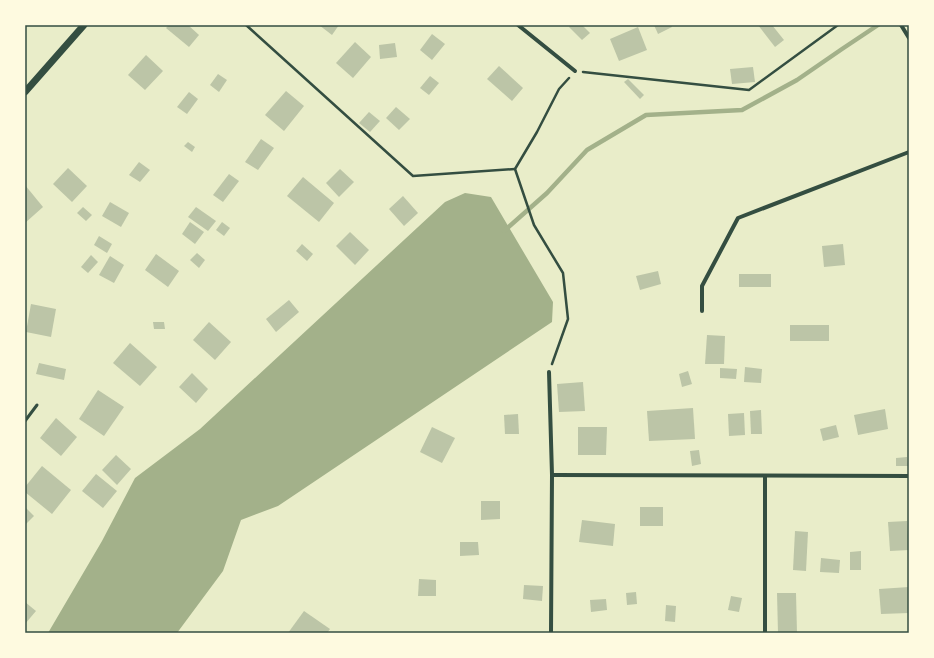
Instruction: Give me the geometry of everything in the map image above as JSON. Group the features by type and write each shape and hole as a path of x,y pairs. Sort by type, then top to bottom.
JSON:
{"street":[{"path":"25,92 84,25"},
{"path":"518,25 575,71"},
{"path":"901,25 909,38"},
{"path":"702,311 702,286 738,218 791,199 909,152"},
{"path":"549,372 552,475 551,633"},
{"path":"552,475 909,476"},
{"path":"765,476 765,633"}],"lane":[{"path":"25,421 37,405"}],"path":[{"path":"246,25 413,176 515,169"},
{"path":"549,372 568,319 564,273 534,225 515,169 537,132 559,89 575,71 749,90 838,25"}],"shaded area":[{"path":"465,193 491,197 553,302 552,322 278,506 241,520 223,571 177,633 48,633 102,541 135,478 200,429 445,202"}],"building":[{"path":"169,25 188,25 199,35 189,47 166,28"},
{"path":"319,25 339,25 332,35"},
{"path":"571,25 582,25 590,33 582,40 569,27"},
{"path":"654,25 671,25 672,27 658,34"},
{"path":"758,25 772,25 784,40 775,47"},
{"path":"638,27 647,50 619,61 610,39"},
{"path":"432,34 445,44 432,60 420,50"},
{"path":"355,42 371,57 353,78 336,63"},
{"path":"395,43 397,57 380,59 379,45"},
{"path":"146,55 163,71 145,90 128,75"},
{"path":"499,66 523,88 512,101 487,79"},
{"path":"753,67 755,82 732,84 730,69"},
{"path":"218,74 227,80 219,92 210,85"},
{"path":"430,76 439,83 429,95 420,88"},
{"path":"628,79 644,95 640,99 624,82"},
{"path":"286,91 304,106 284,131 265,115"},
{"path":"189,92 198,99 187,114 177,107"},
{"path":"396,107 410,119 399,130 386,118"},
{"path":"369,112 380,121 370,132 359,123"},
{"path":"261,139 274,148 258,170 245,162"},
{"path":"188,142 195,147 192,152 184,146"},
{"path":"139,162 150,170 140,182 129,175"},
{"path":"68,168 87,186 72,202 53,184"},
{"path":"340,169 354,182 339,197 326,183"},
{"path":"229,174 239,181 223,202 213,195"},
{"path":"303,177 334,203 319,222 287,196"},
{"path":"25,185 43,207 25,223"},
{"path":"403,196 418,213 404,226 389,209"},
{"path":"110,202 129,213 121,227 102,216"},
{"path":"83,207 92,215 86,221 77,213"},
{"path":"196,207 216,221 208,231 188,217"},
{"path":"190,222 204,232 195,244 182,234"},
{"path":"222,222 230,228 224,236 216,230"},
{"path":"350,232 369,250 355,265 336,246"},
{"path":"99,236 112,244 107,253 94,245"},
{"path":"302,244 313,254 307,261 296,251"},
{"path":"843,244 845,265 824,267 822,246"},
{"path":"197,253 205,260 199,268 190,260"},
{"path":"156,254 179,271 168,287 145,270"},
{"path":"91,255 98,262 88,273 81,267"},
{"path":"110,256 124,265 114,283 99,275"},
{"path":"658,271 661,284 640,290 636,276"},
{"path":"739,274 771,274 771,287 739,287"},
{"path":"289,300 299,312 276,332 266,319"},
{"path":"31,304 56,309 51,337 26,332"},
{"path":"153,322 164,322 165,329 154,329"},
{"path":"209,322 231,342 215,360 193,340"},
{"path":"790,325 829,325 829,341 790,341"},
{"path":"707,335 725,336 724,364 705,364"},
{"path":"130,343 157,367 140,386 113,363"},
{"path":"39,363 66,369 64,380 36,374"},
{"path":"745,367 762,369 761,383 744,382"},
{"path":"720,368 737,369 736,379 720,378"},
{"path":"688,371 692,384 682,387 679,374"},
{"path":"192,373 208,389 196,403 179,387"},
{"path":"583,382 585,411 559,412 557,384"},
{"path":"98,390 124,407 104,436 79,419"},
{"path":"693,408 695,439 649,441 647,411"},
{"path":"885,409 888,429 858,435 854,415"},
{"path":"761,410 762,434 751,434 750,411"},
{"path":"744,413 745,435 729,436 728,414"},
{"path":"518,414 519,434 505,434 504,415"},
{"path":"56,418 77,437 61,456 40,438"},
{"path":"836,425 839,437 823,441 820,429"},
{"path":"432,427 455,438 442,463 420,452"},
{"path":"578,427 607,427 606,455 578,455"},
{"path":"699,450 701,464 692,466 690,451"},
{"path":"116,455 131,469 117,485 102,470"},
{"path":"907,457 908,466 896,466 896,458"},
{"path":"42,466 71,490 52,514 25,492 25,487"},
{"path":"96,474 117,491 103,508 82,491"},
{"path":"481,501 500,501 500,519 481,520"},
{"path":"25,507 34,516 25,525"},
{"path":"640,507 663,507 663,526 640,526"},
{"path":"582,520 615,524 613,546 579,542"},
{"path":"907,521 909,550 890,551 888,522"},
{"path":"795,531 808,532 806,571 793,570"},
{"path":"460,542 478,542 479,555 460,556"},
{"path":"861,551 861,570 850,570 850,552"},
{"path":"821,558 840,560 839,573 820,572"},
{"path":"419,579 436,580 436,596 418,596"},
{"path":"524,585 543,586 542,601 523,599"},
{"path":"909,587 909,613 881,614 879,589"},
{"path":"636,592 637,604 627,605 626,593"},
{"path":"777,593 796,593 797,633 778,633"},
{"path":"731,596 742,598 739,612 728,610"},
{"path":"606,599 607,610 591,612 590,600"},
{"path":"25,602 36,611 25,624"},
{"path":"666,605 676,606 675,622 665,621"},
{"path":"304,611 330,629 327,633 288,633"}],"waterway":[{"path":"504,231 547,193 587,150 646,115 742,110 797,80 878,25"}]}
